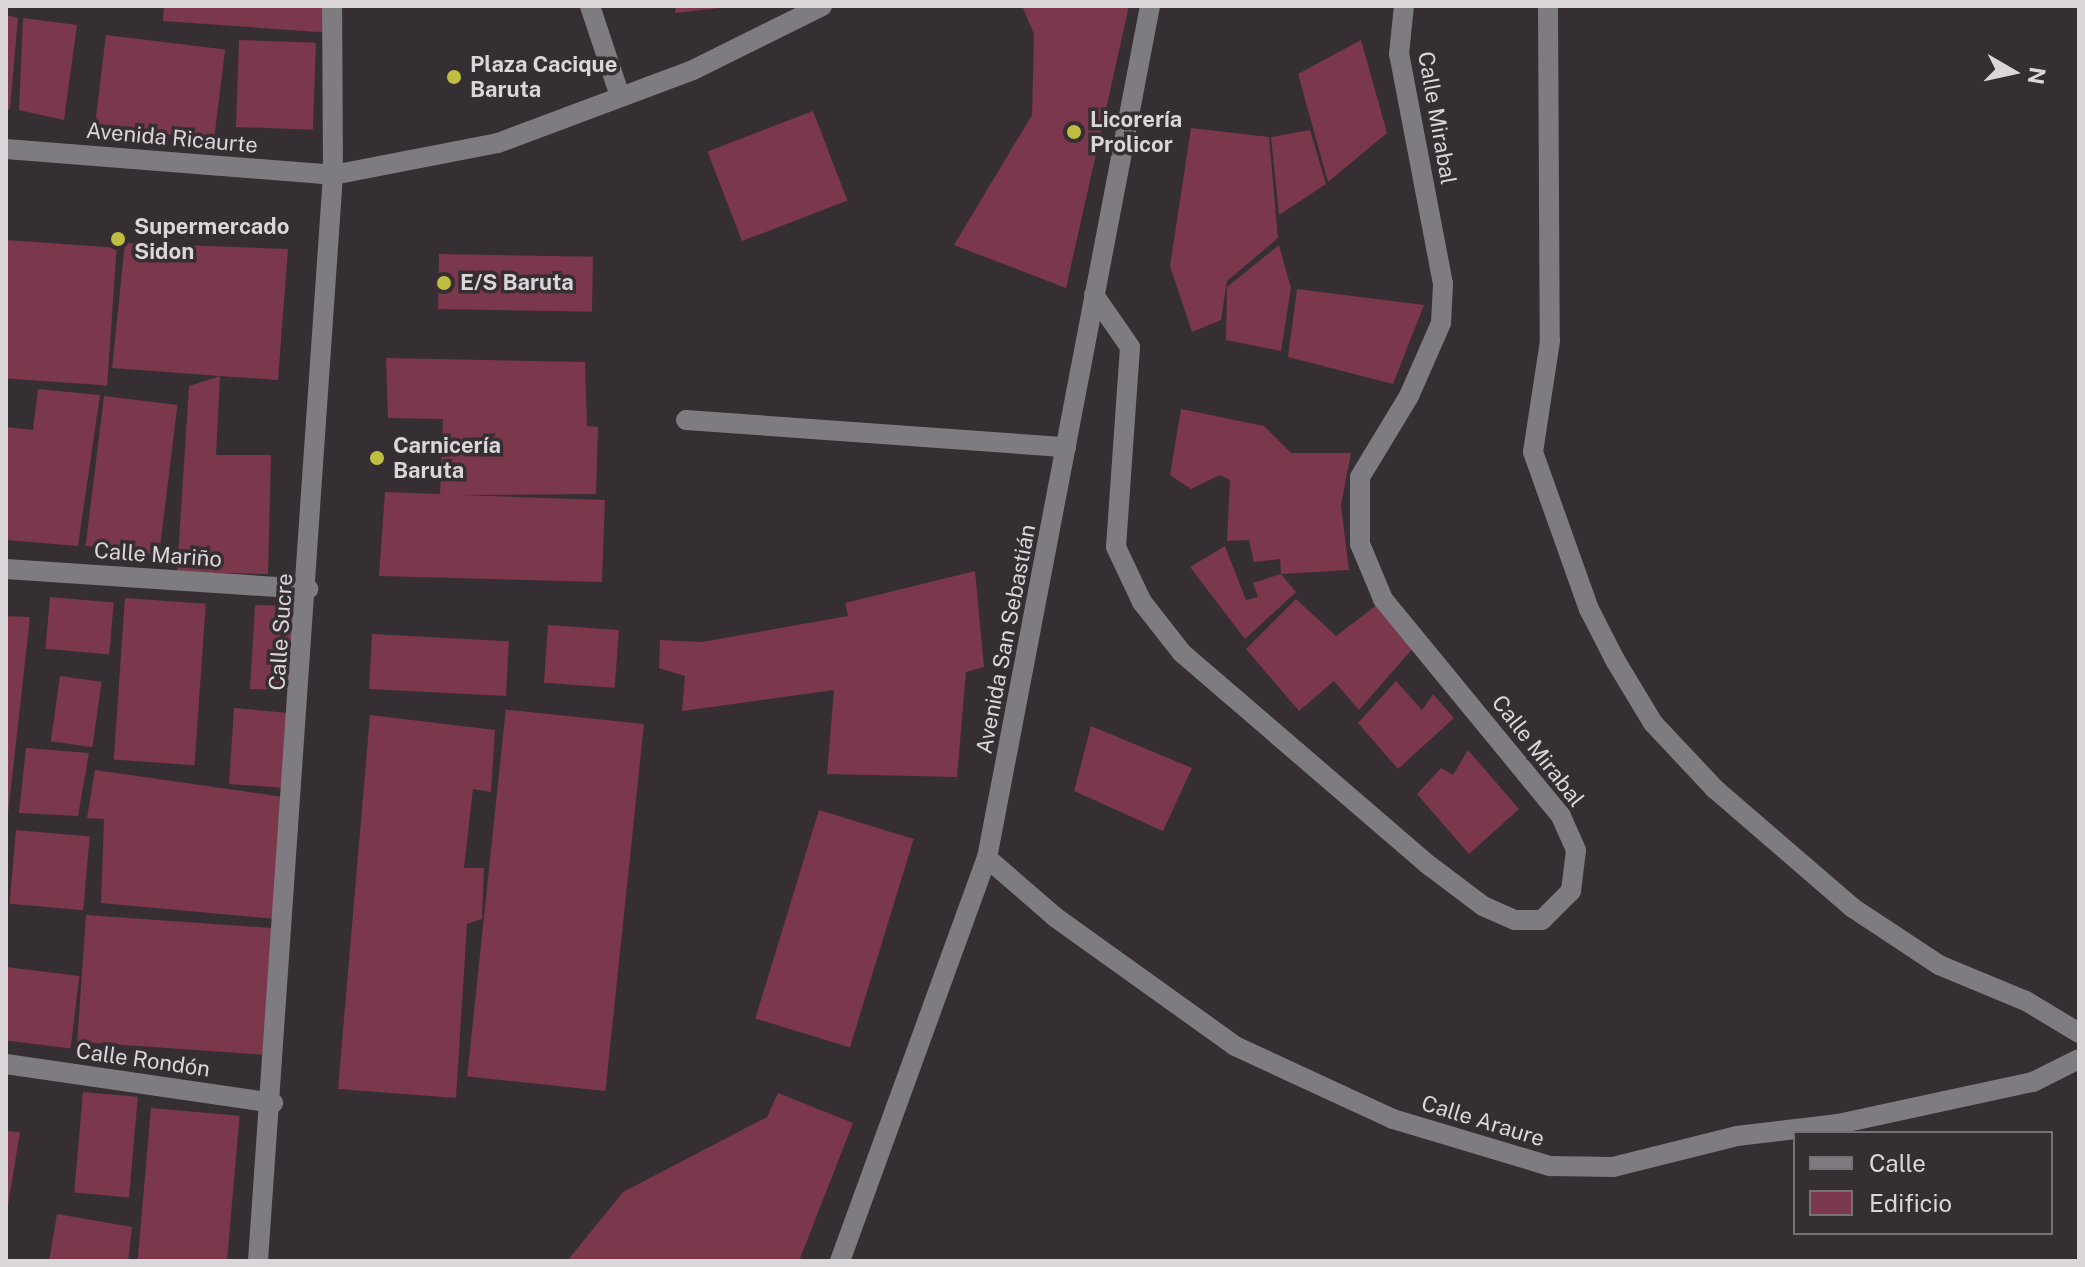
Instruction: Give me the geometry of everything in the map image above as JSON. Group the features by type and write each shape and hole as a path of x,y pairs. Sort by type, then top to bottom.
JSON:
{"street":[{"name":"Calle Sucre","path":"258,1261 273,1103 333,175 332,6"},
{"path":"590,6 620,96"},
{"name":"Avenida Ricaurte","path":"6,149 333,175 498,143 693,70 822,6"},
{"name":"Avenida San Sebastián","path":"840,1261 987,858 1150,6"},
{"name":"Calle Mirabal","path":"1094,295 1130,347 1116,547 1142,602 1182,653 1430,866 1483,906 1515,920 1542,920 1571,891 1576,850 1561,816 1383,599 1360,544 1360,477 1409,396 1441,323 1443,284 1399,54 1404,6"},
{"path":"1548,6 1550,341 1533,452 1589,609 1615,660 1653,723 1715,789 1853,908 1939,965 2026,1001 2079,1033"},
{"path":"686,420 1066,447"},
{"name":"Calle Mariño","path":"6,569 308,589"},
{"name":"Calle Araure","path":"987,858 1055,917 1235,1046 1393,1119 1550,1166 1613,1167 1737,1136 1838,1124 2033,1082 2079,1059"},
{"name":"Calle Rondón","path":"6,1064 273,1103"}],"building":[{"path":"164,6 332,6 332,33 163,21"},
{"path":"676,6 720,6 720,8 675,13"},
{"path":"1022,6 1129,6 1066,288 954,245 1032,115 1034,34"},
{"path":"6,15 18,18 10,109 6,109"},
{"path":"23,18 77,25 64,120 19,110"},
{"path":"106,35 225,50 214,140 95,125"},
{"path":"239,40 316,43 313,130 236,127"},
{"path":"1361,40 1387,133 1328,182 1298,74"},
{"path":"813,111 847,201 742,241 708,151"},
{"path":"1191,128 1269,137 1278,238 1227,281 1221,320 1192,332 1170,266"},
{"path":"1310,130 1326,184 1279,215 1271,137"},
{"path":"6,240 117,248 107,385 6,378"},
{"path":"125,243 288,249 278,380 112,368"},
{"path":"1279,245 1291,288 1281,351 1226,340 1227,287"},
{"path":"439,254 593,257 592,312 438,309"},
{"path":"1297,289 1424,305 1393,384 1288,357"},
{"path":"386,358 585,362 587,426 598,427 596,494 461,495 605,500 602,582 379,576 385,492 440,494 443,419 388,418"},
{"path":"220,376 216,455 271,455 268,574 177,572 189,386"},
{"path":"38,389 100,395 78,546 6,540 6,427 33,430"},
{"path":"104,396 177,405 159,555 86,546"},
{"path":"1181,409 1264,426 1291,453 1351,453 1341,505 1349,570 1281,574 1280,559 1254,562 1249,540 1227,541 1230,480 1220,475 1191,489 1170,475"},
{"path":"1225,546 1246,600 1258,597 1253,583 1281,574 1296,592 1245,639 1190,567"},
{"path":"975,571 984,667 966,672 957,777 827,774 834,690 682,711 685,676 659,668 660,640 702,642 848,616 845,603"},
{"path":"50,597 114,603 109,654 45,649"},
{"path":"125,598 206,604 195,765 114,760"},
{"path":"1296,599 1336,636 1377,605 1414,647 1359,710 1334,681 1299,711 1246,649"},
{"path":"255,605 307,606 297,690 250,689"},
{"path":"6,616 30,617 8,814 6,814"},
{"path":"548,625 619,630 615,688 544,683"},
{"path":"372,634 509,641 506,696 369,689"},
{"path":"60,676 102,682 92,747 51,741"},
{"path":"1396,681 1422,710 1433,694 1454,718 1398,769 1358,723"},
{"path":"234,708 299,714 285,788 229,784"},
{"path":"506,709 644,724 605,1091 467,1076"},
{"path":"370,715 495,730 491,792 473,789 464,868 484,868 482,919 467,924 456,1098 338,1089"},
{"path":"1091,726 1192,768 1163,831 1074,791"},
{"path":"26,748 89,753 78,816 19,813"},
{"path":"1468,750 1519,809 1469,854 1417,794 1441,768 1453,775"},
{"path":"95,770 283,797 276,919 101,903 104,819 87,818"},
{"path":"819,810 914,839 850,1047 755,1018"},
{"path":"16,830 90,836 83,910 10,904"},
{"path":"86,915 276,928 267,1055 77,1042"},
{"path":"6,967 79,976 71,1048 6,1041"},
{"path":"83,1092 138,1097 129,1197 74,1193"},
{"path":"778,1093 853,1123 799,1261 567,1261 623,1192 767,1117"},
{"path":"151,1108 240,1116 227,1261 138,1260"},
{"path":"6,1131 20,1132 8,1206 6,1206"},
{"path":"57,1214 132,1227 128,1261 49,1261"}],"place":[{"name":"Plaza Cacique Baruta","path":"454,77"},
{"name":"Licorería Prolicor","path":"1074,132"},
{"name":"Supermercado Sidon","path":"118,239"},
{"name":"E/S Baruta","path":"444,283"},
{"name":"Carnicería Baruta","path":"377,458"}]}
